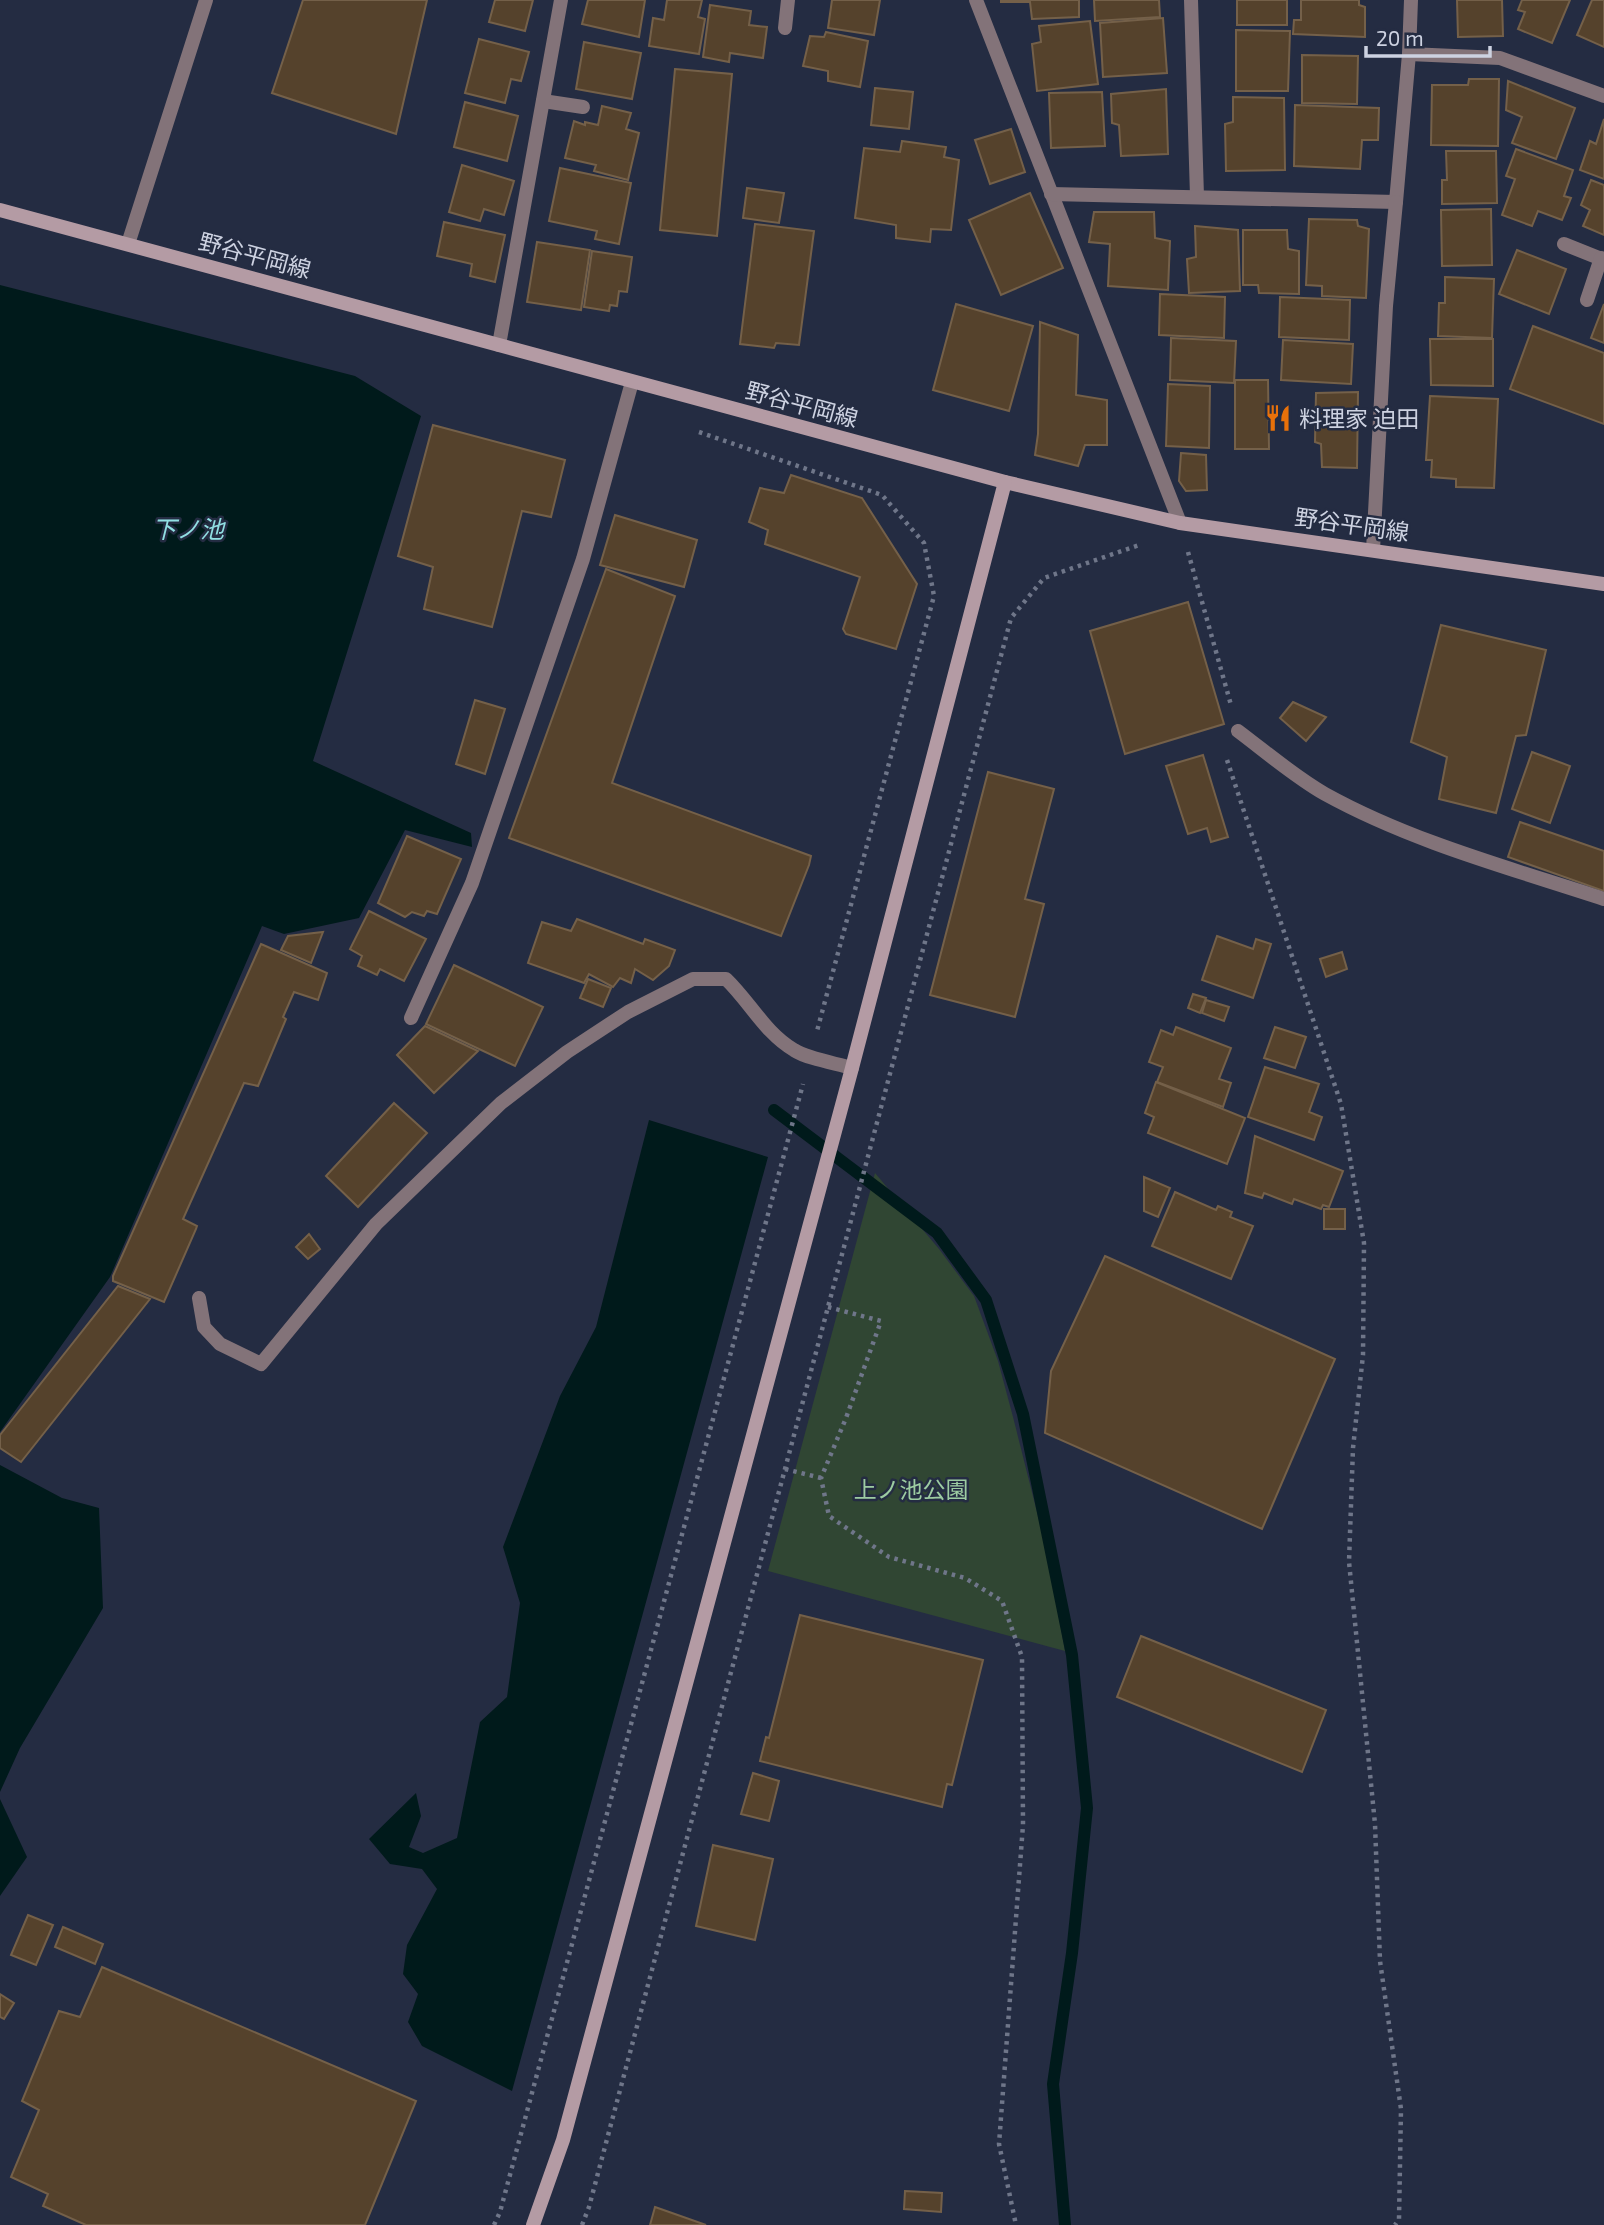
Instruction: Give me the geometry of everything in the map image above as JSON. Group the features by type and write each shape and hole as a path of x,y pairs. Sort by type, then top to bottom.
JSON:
{"street":[{"path":"128,244 206,0"},
{"path":"499,345 561,0"},
{"path":"785,28 788,0"},
{"path":"976,0 1180,523"},
{"path":"1191,0 1197,196"},
{"path":"1373,550 1385,306 1409,54 1411,0"},
{"path":"1409,54 1500,58 1604,96"},
{"path":"543,100 583,107"},
{"path":"1051,194 1396,202"},
{"name":"野谷平岡線","path":"0,210 1005,482 1180,523 1604,584"},
{"path":"1564,244 1602,259 1587,300"},
{"path":"411,1018 472,883 583,559 632,382"},
{"path":"533,2225 566,2126 852,1068 1005,482"},
{"path":"1238,731 1322,792 1368,816 1418,838 1604,899"},
{"path":"199,1298 204,1327 212,1336 220,1344 261,1364 376,1224 500,1103 567,1052 628,1012 693,979 726,979 742,994 766,1028 795,1052 852,1068"}],"path":[{"path":"494,2225 500,2212 934,596 923,543 882,495 693,430"},
{"path":"1180,523 1238,731 1227,759 1341,1104 1364,1243 1363,1355 1353,1448 1349,1562 1375,1824 1380,1961 1401,2109 1399,2219 1395,2225"},
{"path":"582,2225 1011,618 1044,578 1149,542"},
{"path":"828,1307 881,1321 821,1478 829,1516 889,1557 965,1578 1002,1601 1022,1657 1023,1825 999,2144 1016,2225"},
{"path":"785,1469 821,1478"}],"green space":[{"name":"上ノ池公園","path":"875,1173 939,1249 974,1296 998,1361 1013,1417 1047,1552 1065,1651 768,1571"}],"water":[{"name":"下ノ池","path":"0,285 355,376 421,416 313,761 471,833 472,847 405,830 359,918 284,934 262,926 110,1277 0,1432"},
{"path":"649,1120 768,1157 512,2091 422,2046 408,2022 418,1994 403,1974 407,1945 437,1889 422,1869 390,1864 369,1839 416,1793 421,1816 409,1847 423,1853 457,1838 480,1722 507,1697 520,1603 503,1547 560,1396 596,1327"},
{"path":"0,1465 62,1498 99,1508 103,1608 20,1748 0,1792"},
{"path":"0,1799 27,1857 0,1896"}],"building":[{"path":"303,0 427,0 396,134 272,93"},
{"path":"495,0 533,0 525,31 489,22"},
{"path":"588,0 645,0 639,37 582,24"},
{"path":"667,0 702,0 698,17 705,19 699,54 649,46 653,18 664,20"},
{"path":"832,0 880,0 874,35 828,28"},
{"path":"1001,0 1079,0 1079,17 1032,19 1030,2"},
{"path":"1094,0 1159,0 1160,17 1095,21"},
{"path":"1237,0 1287,0 1287,25 1237,25"},
{"path":"1301,0 1359,0 1359,5 1365,7 1365,37 1293,34 1294,20 1301,20"},
{"path":"1457,0 1502,0 1503,36 1458,37"},
{"path":"1522,0 1570,0 1552,43 1518,29 1525,12 1518,10"},
{"path":"1592,0 1604,0 1604,47 1577,35"},
{"path":"710,5 751,11 749,25 767,27 763,58 730,53 729,62 703,57"},
{"path":"1163,18 1167,73 1103,77 1100,23"},
{"path":"1090,21 1098,84 1037,91 1032,44 1041,42 1039,26"},
{"path":"1236,30 1290,31 1288,91 1236,91"},
{"path":"826,32 868,41 860,87 828,81 828,71 803,66 810,36 824,37"},
{"path":"479,39 529,52 521,81 511,79 505,103 465,93"},
{"path":"584,42 641,53 632,99 576,89"},
{"path":"1302,55 1358,56 1357,104 1302,103"},
{"path":"675,69 732,74 717,236 660,230"},
{"path":"1469,79 1499,79 1498,146 1431,145 1432,85 1468,85"},
{"path":"1508,81 1575,108 1556,159 1512,143 1522,117 1506,110"},
{"path":"875,88 913,92 909,129 871,125"},
{"path":"1166,89 1168,154 1121,156 1119,125 1112,123 1111,94"},
{"path":"1102,92 1105,146 1051,148 1049,93"},
{"path":"1233,97 1284,98 1285,170 1226,171 1225,124 1233,122"},
{"path":"465,102 518,116 507,161 454,147"},
{"path":"1295,105 1379,108 1378,140 1362,140 1360,169 1294,166"},
{"path":"602,106 631,113 626,129 639,133 628,180 594,171 596,165 565,158 574,121 585,125 585,122 598,125"},
{"path":"1604,119 1604,179 1580,170 1590,141 1596,144"},
{"path":"1011,129 1025,172 990,184 975,140"},
{"path":"902,141 946,147 944,157 959,160 951,230 931,229 930,242 896,238 896,225 855,218 864,148 900,152"},
{"path":"1516,149 1573,170 1564,196 1571,198 1562,220 1538,211 1532,226 1502,215 1515,179 1506,176"},
{"path":"1446,151 1496,151 1497,203 1442,204 1442,180 1447,180"},
{"path":"462,165 514,181 504,215 484,209 480,221 449,212"},
{"path":"560,168 631,183 619,244 595,239 597,231 549,221"},
{"path":"1591,180 1604,185 1604,235 1583,226 1590,210 1581,205"},
{"path":"747,188 784,193 779,223 743,218"},
{"path":"1030,193 1063,268 1001,295 969,220"},
{"path":"1491,209 1492,265 1442,266 1441,210"},
{"path":"1094,212 1154,212 1155,238 1170,241 1168,290 1108,286 1110,244 1089,242"},
{"path":"1309,219 1357,220 1358,226 1369,229 1366,298 1322,296 1322,286 1306,285"},
{"path":"444,222 505,235 495,282 470,276 472,264 437,256"},
{"path":"755,224 814,231 799,345 776,343 774,348 740,344"},
{"path":"1195,226 1238,230 1240,291 1189,293 1187,259 1196,257"},
{"path":"1243,230 1287,230 1288,249 1299,251 1299,294 1259,293 1258,285 1243,285"},
{"path":"537,242 590,250 581,310 527,302"},
{"path":"1517,250 1566,269 1549,314 1499,294"},
{"path":"592,251 632,257 627,292 619,291 617,306 610,305 609,311 584,307"},
{"path":"1445,277 1494,279 1492,338 1438,336 1439,303 1445,303"},
{"path":"1160,294 1225,297 1224,338 1159,335"},
{"path":"1280,297 1350,300 1349,340 1279,337"},
{"path":"956,304 1033,326 1009,411 933,390"},
{"path":"1604,304 1604,343 1591,338"},
{"path":"1040,322 1078,335 1076,395 1107,400 1107,445 1085,445 1078,466 1035,455 1038,434"},
{"path":"1533,326 1604,353 1604,424 1510,389"},
{"path":"1171,338 1236,341 1234,383 1170,380"},
{"path":"1430,339 1493,339 1493,386 1431,385"},
{"path":"1283,340 1353,344 1351,384 1281,380"},
{"path":"1235,380 1268,380 1269,449 1235,449"},
{"path":"1168,384 1210,386 1209,448 1166,446"},
{"path":"1358,392 1357,468 1322,467 1321,444 1315,442 1316,393"},
{"path":"1430,396 1498,399 1494,488 1456,487 1456,479 1431,477 1432,460 1426,460"},
{"path":"433,425 565,460 551,517 522,511 492,627 424,609 433,567 398,556"},
{"path":"1181,453 1206,455 1207,490 1186,491 1179,481"},
{"path":"791,475 862,498 917,584 896,649 846,634 843,629 860,577 765,544 768,530 749,522 760,488 784,493"},
{"path":"615,515 697,540 684,587 600,565"},
{"path":"606,569 675,596 612,783 811,856 781,936 509,838"},
{"path":"1188,602 1224,724 1125,754 1090,631"},
{"path":"1441,625 1546,650 1526,735 1516,736 1496,813 1439,799 1447,757 1411,742"},
{"path":"475,700 505,709 485,774 456,764"},
{"path":"1293,702 1326,717 1306,741 1280,718"},
{"path":"1532,752 1570,766 1550,823 1512,809"},
{"path":"1203,755 1228,837 1211,842 1207,828 1188,834 1166,766"},
{"path":"988,772 1054,789 1025,899 1044,904 1015,1017 930,995"},
{"path":"1520,822 1604,851 1604,891 1508,857"},
{"path":"407,836 461,859 437,914 427,911 424,916 412,912 405,917 378,903"},
{"path":"369,911 426,939 404,981 380,969 377,975 358,966 362,956 350,949"},
{"path":"577,919 643,944 645,939 675,950 669,966 653,980 635,969 631,983 620,978 613,987 589,974 584,983 528,963 542,922 571,931"},
{"path":"323,932 311,963 281,950 288,936"},
{"path":"1217,936 1253,949 1256,939 1271,944 1253,998 1202,980"},
{"path":"261,944 327,973 318,1000 294,992 283,1017 286,1019 258,1086 244,1083 183,1219 197,1226 164,1302 113,1281 113,1276"},
{"path":"1342,952 1347,969 1326,977 1320,959"},
{"path":"454,965 543,1007 515,1066 426,1024"},
{"path":"588,979 611,988 603,1007 580,998"},
{"path":"1193,994 1206,998 1200,1013 1188,1008"},
{"path":"1206,1000 1229,1007 1224,1021 1202,1013"},
{"path":"425,1026 478,1051 434,1093 397,1055"},
{"path":"1176,1027 1231,1048 1219,1079 1231,1083 1223,1107 1157,1082 1163,1067 1149,1062 1161,1030 1173,1035"},
{"path":"1275,1027 1306,1037 1295,1068 1264,1058"},
{"path":"1265,1067 1319,1084 1309,1112 1322,1117 1314,1140 1248,1117"},
{"path":"1156,1082 1245,1118 1227,1164 1148,1133 1154,1117 1145,1113"},
{"path":"394,1103 427,1133 358,1207 326,1176"},
{"path":"1255,1136 1343,1171 1329,1207 1323,1205 1321,1209 1294,1199 1292,1204 1264,1193 1262,1198 1245,1193"},
{"path":"1144,1177 1170,1188 1158,1217 1144,1211"},
{"path":"1175,1192 1216,1210 1218,1206 1232,1212 1230,1217 1253,1226 1231,1279 1152,1246"},
{"path":"1324,1209 1345,1209 1345,1229 1324,1229"},
{"path":"309,1234 320,1249 308,1259 296,1247"},
{"path":"1105,1256 1335,1359 1262,1529 1045,1433 1051,1371"},
{"path":"118,1286 150,1299 21,1462 0,1448 0,1435"},
{"path":"800,1615 983,1660 952,1785 947,1784 942,1807 760,1761 766,1737 769,1738"},
{"path":"1141,1636 1326,1710 1302,1772 1117,1697"},
{"path":"753,1773 779,1781 769,1821 741,1814"},
{"path":"713,1845 773,1859 755,1940 696,1926"},
{"path":"28,1915 53,1925 36,1965 11,1955"},
{"path":"63,1927 103,1944 95,1964 55,1947"},
{"path":"102,1967 416,2101 365,2225 86,2225 43,2206 48,2194 11,2177 39,2110 22,2101 59,2011 80,2017"},
{"path":"0,1994 14,2003 4,2019 0,2017"},
{"path":"905,2191 942,2193 941,2212 904,2209"},
{"path":"655,2207 706,2225 650,2225"}],"waterway":[{"path":"774,1110 937,1233 986,1300 1023,1414 1072,1655 1087,1808 1072,1953 1053,2084 1065,2225"}],"place":[{"name":"料理家 迫田","path":"1278,418"}]}
